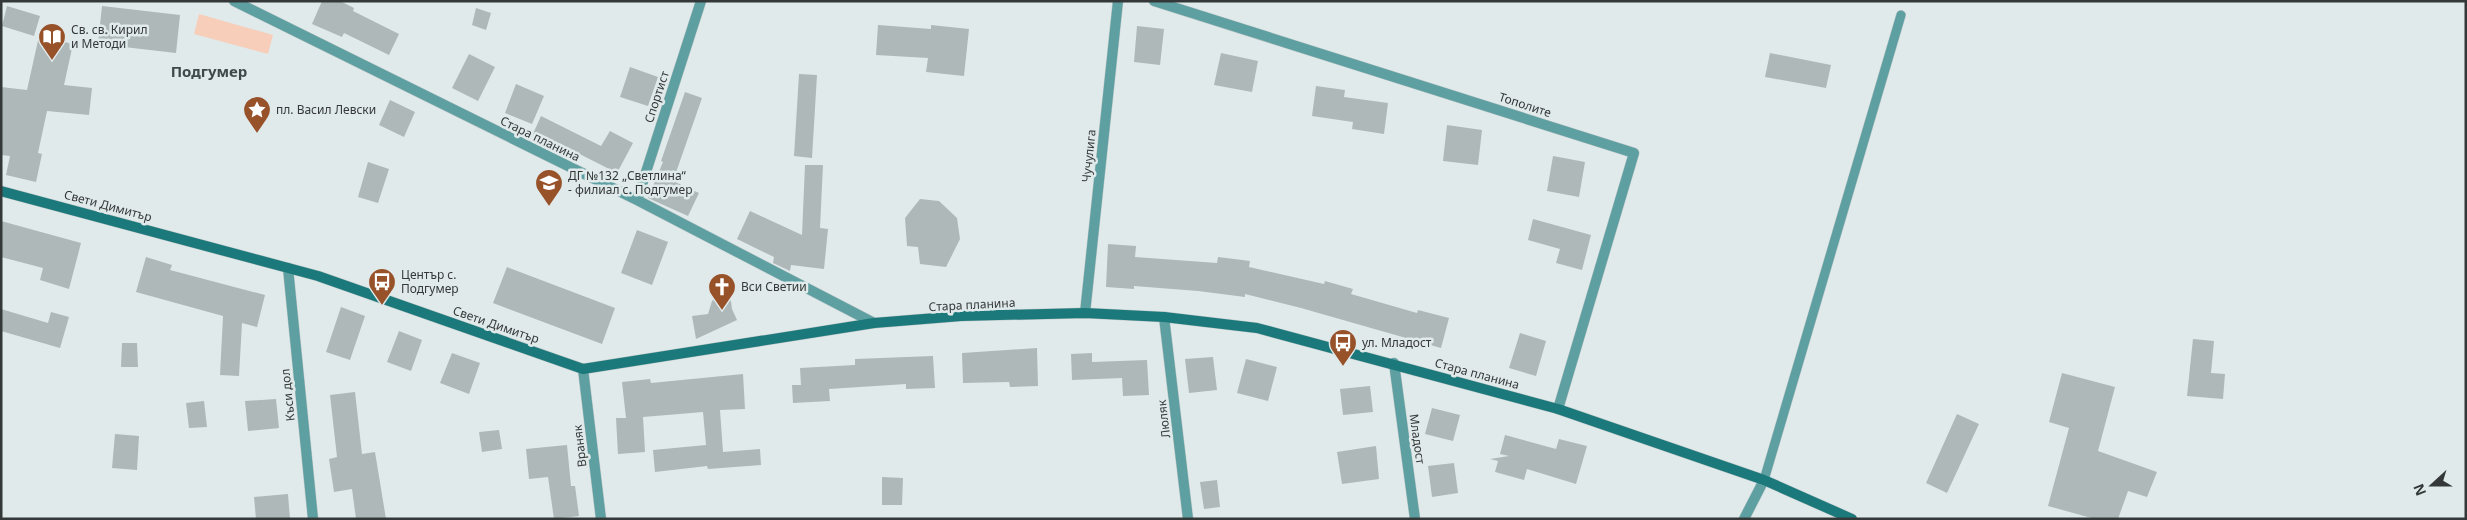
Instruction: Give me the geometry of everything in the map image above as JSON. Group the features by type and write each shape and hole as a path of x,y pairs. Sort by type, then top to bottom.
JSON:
{"street":[{"name":"Стара планина","path":"234,1 637,200 874,323 961,316 1085,313 1164,317 1257,328 1558,408 1764,480 1852,519"},
{"name":"Спортист","path":"637,200 701,1"},
{"name":"Чучулига","path":"1085,313 1118,1"},
{"name":"Тополите","path":"1154,1 1634,153 1558,408"},
{"name":"Свети Димитър","path":"1,191 318,276 583,369 874,323"},
{"name":"Къси дол","path":"288,268 313,519"},
{"name":"Люляк","path":"1164,317 1188,519"},
{"name":"Младост","path":"1394,363 1415,519"},
{"name":"Враняк","path":"583,369 601,519"},
{"path":"1744,519 1764,480"}],"lane":[{"path":"1764,480 1902,15"}],"shaded area":[{"path":"199,14 273,35 268,54 194,34"}],"building":[{"path":"322,1 340,1 354,8 353,11 399,34 389,55 344,33 342,37 312,24"},
{"path":"7,6 40,16 34,36 2,26"},
{"path":"102,6 180,15 176,53 98,44"},
{"path":"476,8 491,13 486,30 472,25"},
{"path":"878,25 931,29 931,25 969,29 964,76 926,72 928,58 876,55"},
{"path":"1137,26 1164,29 1160,65 1134,62"},
{"path":"39,36 73,44 64,85 92,88 89,115 47,111 38,153 42,154 36,182 6,175 10,156 1,155 1,87 27,90"},
{"path":"1221,53 1258,61 1252,92 1214,85"},
{"path":"1770,53 1831,65 1826,88 1765,77"},
{"path":"469,54 495,67 478,101 452,88"},
{"path":"630,67 658,77 648,106 620,97"},
{"path":"799,74 817,75 812,158 794,156"},
{"path":"516,84 544,96 532,124 505,113"},
{"path":"1316,86 1345,90 1344,97 1388,103 1384,134 1352,129 1353,122 1312,116"},
{"path":"685,92 702,98 673,181 699,193 688,216 648,198 663,162 661,161"},
{"path":"390,100 415,112 404,137 379,125"},
{"path":"541,116 601,146 610,131 633,143 617,173 554,141 552,145 532,136"},
{"path":"1447,125 1482,130 1478,165 1443,161"},
{"path":"1553,156 1585,162 1579,197 1547,191"},
{"path":"368,162 389,169 378,203 358,197"},
{"path":"805,165 823,165 820,228 828,229 824,269 791,265 790,271 773,263 774,257 737,239 750,211 802,235"},
{"path":"920,199 939,201 957,218 960,239 946,267 920,264 918,247 907,246 905,218"},
{"path":"1533,219 1591,235 1582,270 1556,263 1560,249 1528,240"},
{"path":"1,221 81,243 69,289 40,280 43,268 1,257"},
{"path":"637,230 668,242 652,285 621,273"},
{"path":"1108,244 1136,246 1135,257 1217,263 1218,257 1250,261 1249,267 1324,284 1325,281 1353,289 1351,294 1417,313 1418,310 1449,318 1441,348 1245,294 1245,297 1134,286 1134,289 1106,287"},
{"path":"146,257 172,265 170,270 265,295 257,327 242,323 239,376 220,375 223,316 136,292"},
{"path":"507,267 615,308 602,344 493,303"},
{"path":"719,295 725,295 731,301 737,320 696,339 692,316 708,314 712,301"},
{"path":"341,307 365,316 350,360 326,352"},
{"path":"1,309 48,323 51,312 69,317 60,348 1,331"},
{"path":"399,331 422,340 411,371 387,362"},
{"path":"1520,333 1546,341 1536,376 1509,368"},
{"path":"2193,339 2214,341 2211,373 2225,374 2223,399 2187,396"},
{"path":"122,343 137,343 138,367 121,367"},
{"path":"1037,348 1038,386 1010,387 1009,382 963,383 962,353"},
{"path":"452,353 480,363 469,394 440,383"},
{"path":"1092,353 1092,362 1147,360 1149,395 1123,396 1122,378 1072,380 1071,354"},
{"path":"933,356 935,388 906,389 906,384 829,389 830,401 793,403 792,385 801,385 800,368 855,365 855,359"},
{"path":"1213,357 1217,390 1189,393 1185,359"},
{"path":"1246,359 1277,367 1268,401 1237,393"},
{"path":"2062,373 2115,387 2098,451 2157,472 2147,497 2128,491 2118,519 2095,519 2048,506 2069,428 2049,422"},
{"path":"743,374 745,409 720,410 723,452 760,449 761,465 708,469 707,466 655,472 653,450 706,445 703,412 643,417 645,452 618,454 616,418 626,418 622,382 650,379 651,383"},
{"path":"1370,386 1373,412 1343,415 1340,389"},
{"path":"355,392 362,454 375,452 386,519 356,519 352,489 334,492 329,459 337,457 330,395"},
{"path":"276,399 279,428 248,431 245,401"},
{"path":"204,401 207,427 189,428 186,403"},
{"path":"1432,408 1460,415 1453,441 1425,434"},
{"path":"1957,414 1979,424 1947,493 1926,483"},
{"path":"499,430 502,449 482,452 479,432"},
{"path":"115,434 139,436 137,470 112,468"},
{"path":"1505,435 1556,449 1559,439 1587,446 1576,484 1527,469 1524,480 1495,472 1498,461 1490,459 1509,456 1500,454"},
{"path":"567,445 571,486 575,486 579,516 554,519 548,477 529,479 526,449"},
{"path":"1376,446 1379,479 1342,484 1337,452"},
{"path":"1454,463 1458,493 1432,497 1428,466"},
{"path":"882,477 903,478 902,505 882,505"},
{"path":"1217,480 1220,507 1204,509 1200,482"},
{"path":"288,494 290,519 256,519 254,497"}],"place":[{"name":"Св. св. Кирил и Методи","path":"52,61"},
{"name":"пл. Васил Левски","path":"257,134"},
{"name":"ДГ №132 „Светлина“ - филиал с. Подгумер","path":"549,207"},
{"name":"Център с. Подгумер","path":"382,306"},
{"name":"Вси Светии","path":"722,311"},
{"name":"ул. Младост","path":"1343,367"}],"district":[{"name":"Подгумер","path":"209,72"}]}
